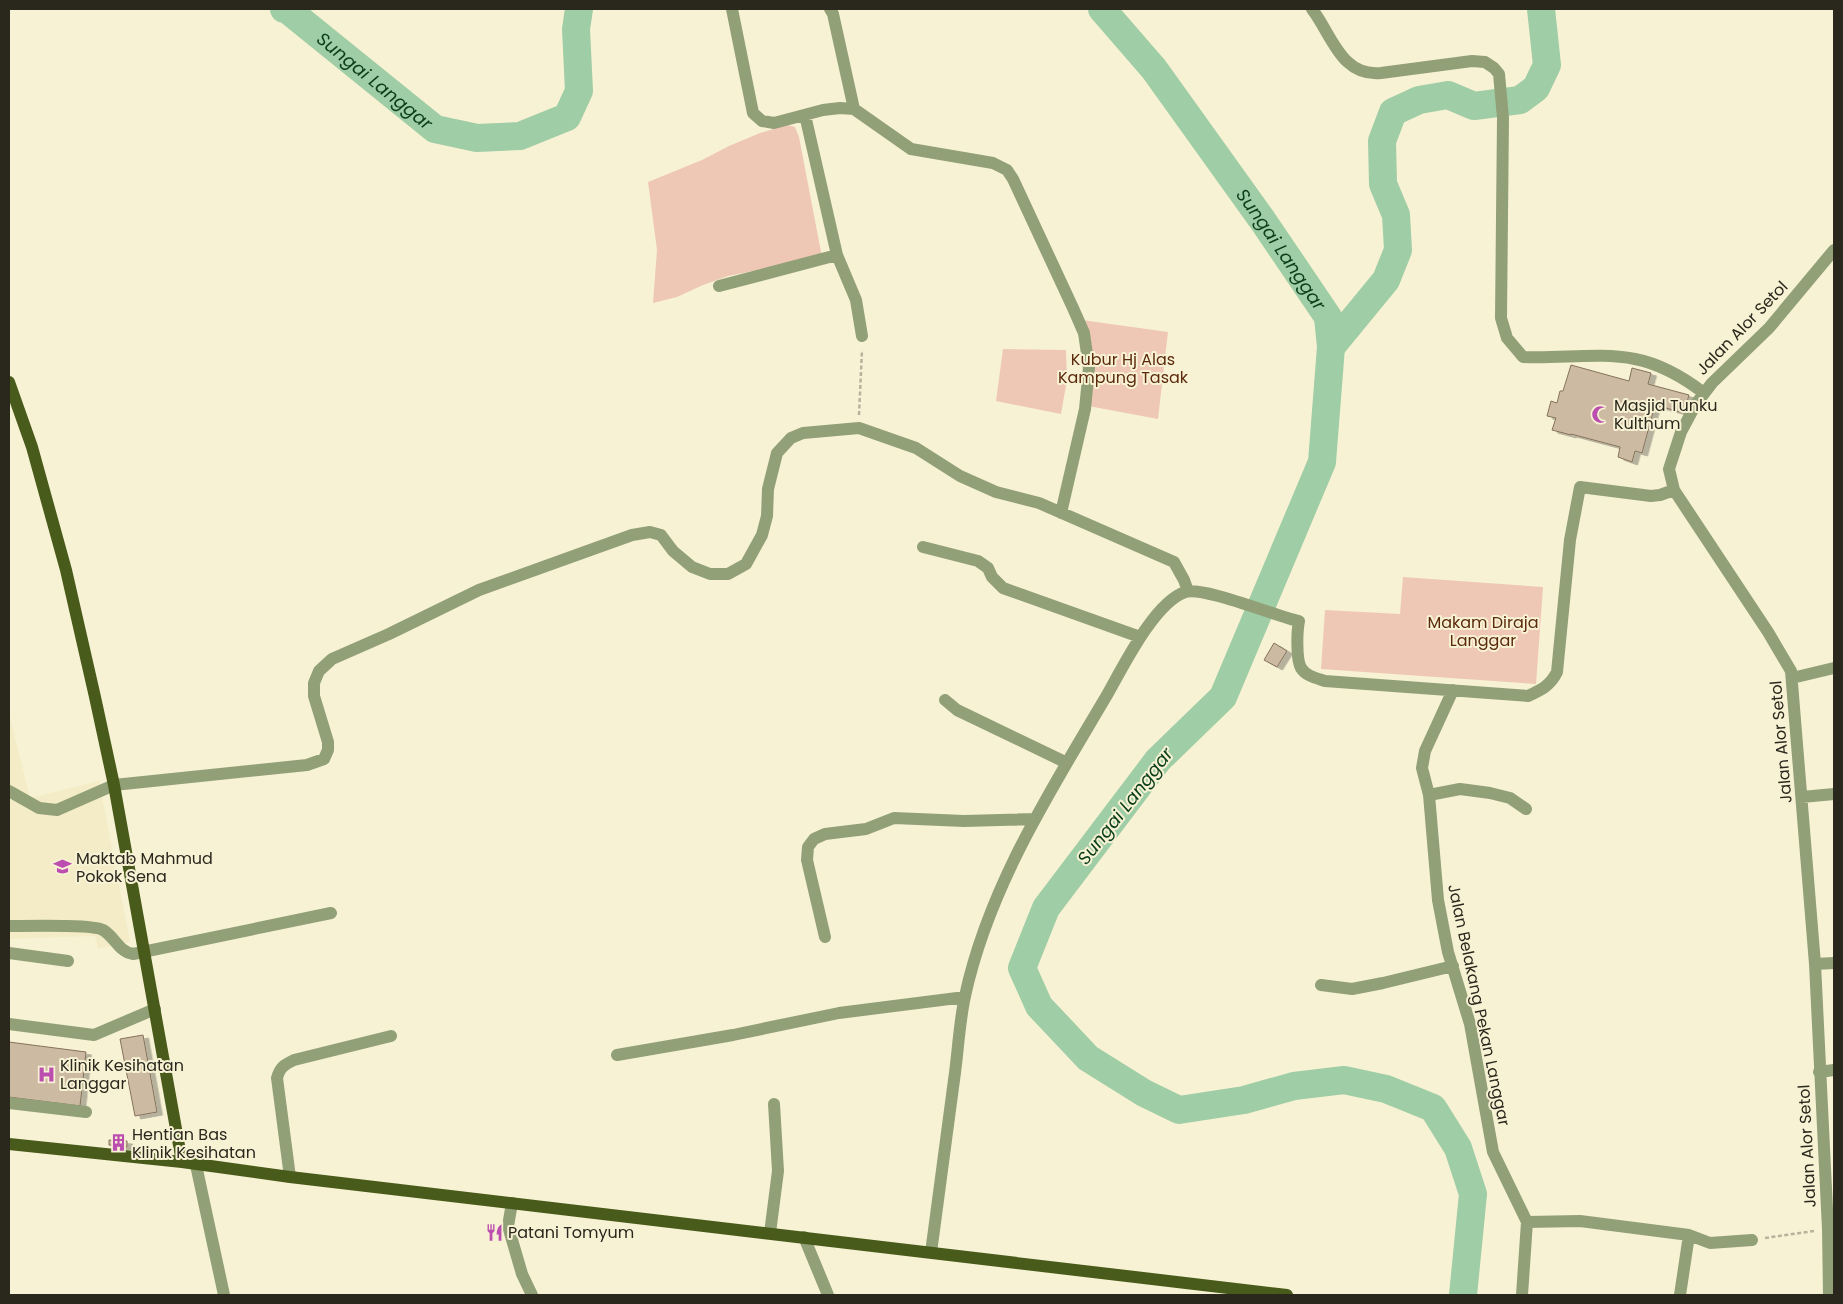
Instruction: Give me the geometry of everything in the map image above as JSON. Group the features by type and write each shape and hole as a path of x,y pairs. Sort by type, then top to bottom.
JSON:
{"main road":[{"path":"9,382 32,447 66,570 114,784 182,1162"},
{"path":"9,1144 182,1162 290,1177 1288,1295"}],"street":[{"path":"732,9 753,113 762,121 774,123 840,108 854,109 911,149 993,163 1007,170 1074,308 1084,333 1089,368 1085,409 1061,513"},
{"path":"830,9 833,14 854,109"},
{"path":"1312,9 1339,52 1349,64 1360,72 1381,74 1472,61 1485,62 1499,74 1503,118 1501,318 1506,338 1523,357 1618,357 1635,359 1654,364 1677,374 1704,393"},
{"path":"805,116 837,254 856,300 862,336"},
{"name":"Jalan Alor Setol","path":"1829,1295 1831,1228 1819,1072 1815,964 1791,671 1768,632 1674,490 1668,469 1681,432 1704,393 1769,328 1834,250"},
{"path":"719,286 837,254"},
{"path":"9,791 38,808 58,810 114,784 307,766 324,759 328,750 328,742 314,696 314,683 319,670 332,659 389,634 479,590 632,534 650,532 661,535 673,551 692,567 710,574 728,574 746,564 762,535 767,516 768,489 777,453 791,438 804,433 859,428 916,448 960,476 996,492 1040,503 1174,562 1188,591"},
{"path":"931,1252 965,997 982,938 1010,868 1034,819 1140,638 1169,601 1174,596 1188,591 1210,594 1299,621 1298,658 1301,668 1311,677 1325,681 1528,696 1546,688 1553,681 1556,672 1570,540 1580,487 1651,496 1674,490"},
{"path":"923,547 978,561 988,568 992,577 1003,588 1140,638"},
{"path":"1792,678 1834,668"},
{"name":"Jalan Belakang Pekan Langgar","path":"1453,690 1425,751 1422,768 1429,795 1438,900 1453,966 1470,1024 1493,1152 1527,1222 1522,1295"},
{"path":"945,700 957,710 1067,763"},
{"path":"1429,795 1460,789 1490,793 1510,798 1526,809"},
{"path":"1802,797 1834,794"},
{"path":"825,937 807,860 808,847 814,839 825,834 866,829 894,818 964,821 1034,819"},
{"path":"9,926 87,927 102,929 125,953 132,954 331,913"},
{"path":"9,952 68,961"},
{"path":"1815,964 1834,963"},
{"path":"1321,985 1352,989 1383,984 1453,966"},
{"path":"616,1055 732,1035 839,1013 965,997"},
{"path":"9,1024 94,1035 155,1010"},
{"path":"290,1177 277,1078 279,1070 294,1060 391,1036"},
{"path":"1819,1072 1834,1070"},
{"path":"9,1103 86,1112"},
{"path":"770,1233 778,1171 774,1104"},
{"path":"196,1165 224,1295"},
{"path":"512,1203 508,1226 520,1267 532,1295"},
{"path":"1527,1222 1580,1221 1689,1235 1710,1243 1752,1240"},
{"path":"1680,1295 1689,1235"},
{"path":"804,1237 828,1295"}],"path":[{"path":"859,428 862,336"},
{"path":"1752,1240 1831,1228"}],"shaded area":[{"name":"Maktab Mahmud Pokok Sena","path":"9,713 30,798 99,781 130,942 98,949 95,936 9,939"}],"green space":[{"path":"787,125 795,127 799,137 822,257 728,276 677,297 653,303 657,250 648,182 760,133"},
{"name":"Kubur Hj Alas Kampung Tasak","path":"1082,320 1168,332 1158,419 1083,405"},
{"name":"Kubur Hj Alas Kampung Tasak","path":"1003,349 1066,350 1067,380 1061,414 996,401"},
{"name":"Makam Diraja Langgar","path":"1403,577 1543,587 1536,684 1321,669 1325,610 1400,614"}],"building":[{"name":"Masjid Tunku Kulthum","path":"1571,365 1629,381 1632,368 1651,373 1648,384 1689,395 1684,413 1655,405 1642,453 1635,451 1632,462 1618,457 1620,447 1552,430 1556,418 1547,416 1551,401 1557,403"},
{"path":"1274,643 1287,651 1277,667 1264,660"},
{"path":"143,1035 157,1112 135,1116 120,1039"},
{"name":"Klinik Kesihatan Langgar","path":"9,1042 86,1052 80,1106 9,1097"},
{"name":"Hentian Bas Klinik Kesihatan","path":"109,1140 127,1141 127,1147 109,1145"}],"waterway":[{"name":"Sungai Langgar","path":"284,9 288,10 435,129 477,138 520,136 567,117 579,91 576,29 579,9"},
{"name":"Sungai Langgar","path":"1102,9 1154,69 1263,221 1328,317 1331,347 1322,462 1223,697 1158,760 1046,908 1022,968 1039,1006 1088,1058 1144,1093 1179,1110 1244,1100 1294,1086 1344,1080 1386,1089 1433,1108 1458,1148 1473,1194 1463,1295"},
{"path":"1331,347 1386,280 1398,250 1396,215 1383,184 1382,141 1393,112 1419,100 1448,95 1474,106 1520,100 1536,88 1547,65 1541,9"}],"place":[{"name":"Masjid Tunku Kulthum","path":"1600,414"},
{"name":"Maktab Mahmud Pokok Sena","path":"62,867"},
{"name":"Klinik Kesihatan Langgar","path":"46,1074"},
{"name":"Hentian Bas Klinik Kesihatan","path":"118,1143"},
{"name":"Patani Tomyum","path":"494,1232"}]}
